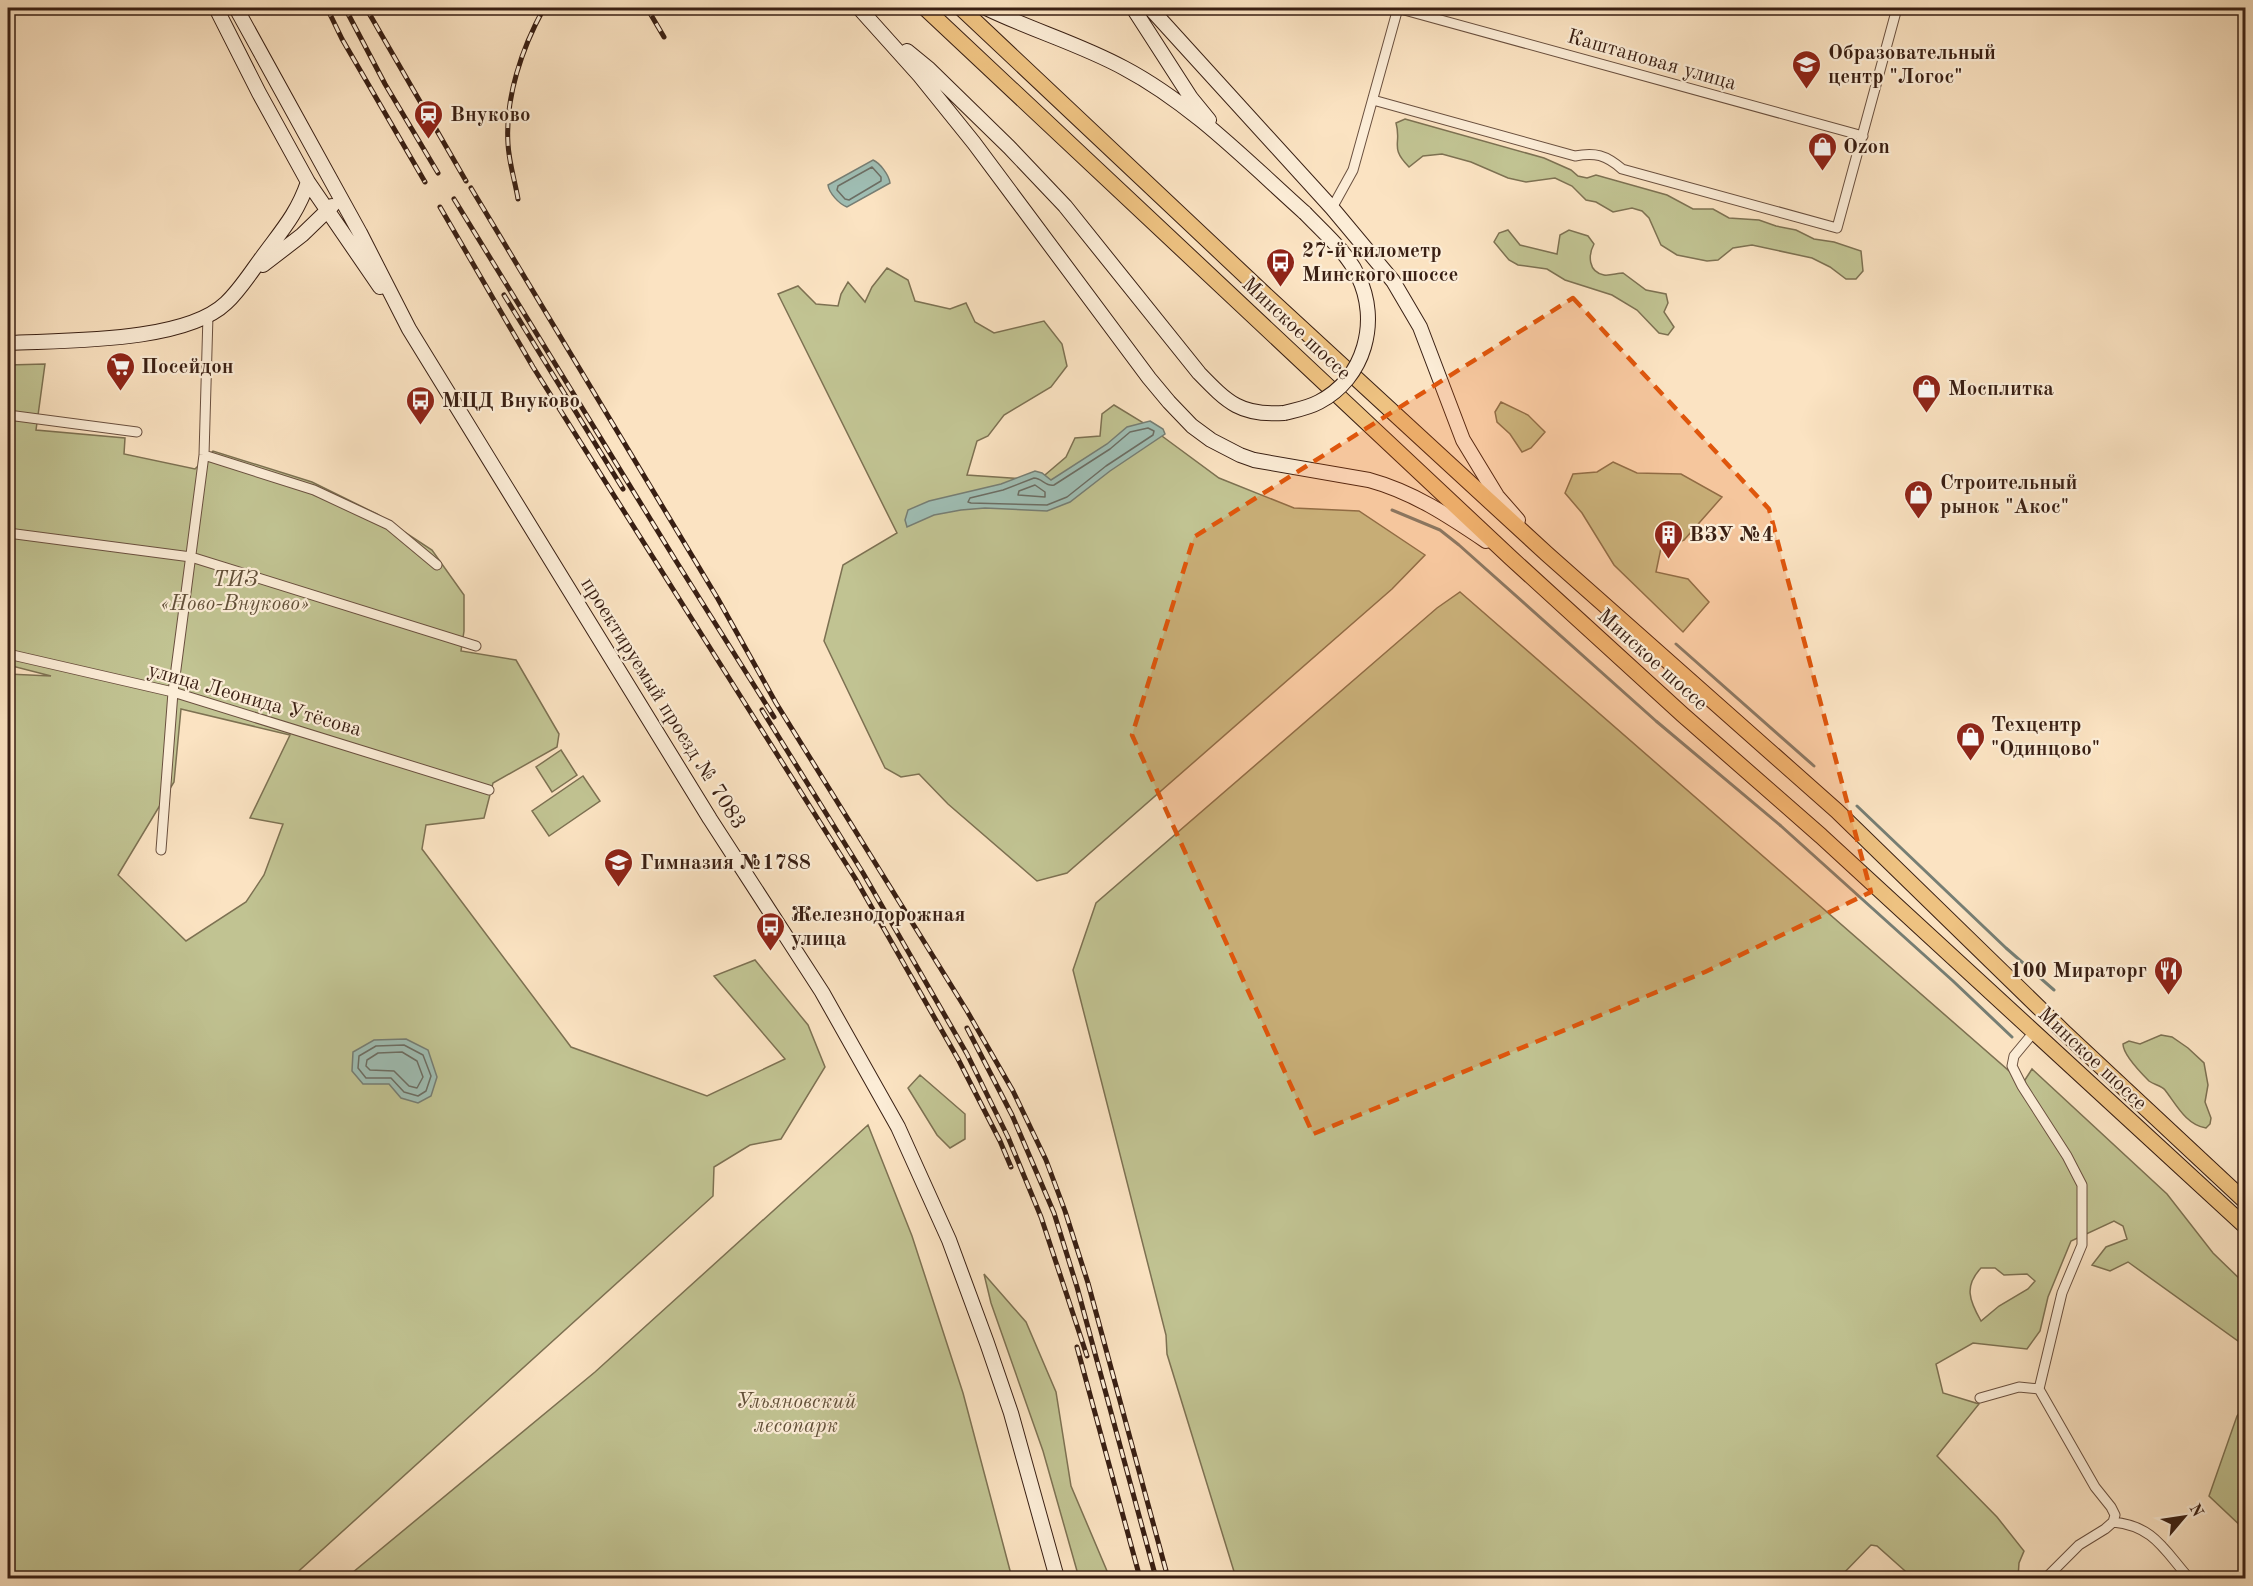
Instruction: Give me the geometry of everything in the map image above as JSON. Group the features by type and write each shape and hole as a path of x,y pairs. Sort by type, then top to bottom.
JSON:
{"highway":[{"name":"Минское шоссе","path":"925,8 1511,558 1683,715 1821,836 2246,1227"},
{"name":"Минское шоссе","path":"961,8 1271,300 1547,554 1828,803 2064,1032 2245,1202"}],"main road":[{"name":"проектируемый проезд № 7083","path":"216,8 308,183 405,322"},
{"name":"проектируемый проезд № 7083","path":"236,8 340,197 405,322 704,810 822,992 898,1127 948,1240 987,1343 1011,1413 1057,1578"},
{"path":"859,8 928,69 1009,147 1065,206 1199,373 1219,393 1236,406 1251,412 1266,414 1284,413 1312,405 1335,391 1358,363 1369,327 1369,309 1365,291 1358,274 1347,259 1305,213 1225,141 1170,97 1125,68 986,8"},
{"path":"1133,8 1191,98 1225,141"},
{"path":"1150,8 1332,208 1393,281 1420,327 1463,440 1497,496 1547,554"},
{"path":"873,22 974,143 1149,378 1192,426 1221,445 1254,460 1369,480 1405,492 1444,513 1511,558"},
{"path":"8,344 134,336 176,328 208,315 226,304 249,275 300,206 308,183"},
{"path":"300,206 320,199 340,197"},
{"path":"249,275 302,236 340,197"}],"street":[{"path":"1332,208 1353,170 1398,8"},
{"name":"Каштановая улица","path":"1398,8 1863,136"},
{"path":"1373,100 1575,156 1599,154 1611,159 1622,169 1837,228 1897,8"},
{"path":"161,850 173,692 204,455 208,315"},
{"path":"8,415 137,432"},
{"path":"204,455 314,490 389,525 437,565"},
{"path":"8,533 191,557 476,646"},
{"name":"улица Леонида Утёсова","path":"8,654 173,692 489,790"},
{"path":"2034,1032 2014,1056 2012,1066 2082,1185 2082,1245 2062,1293 2039,1389 2095,1487 2111,1506 2115,1515 2113,1522 2079,1545 2046,1578"},
{"path":"1980,1398 2019,1388 2039,1389"},
{"path":"2113,1522 2129,1524 2153,1536 2189,1578"}],"highlighted area":[{"path":"1573,298 1769,509 1871,892 1705,972 1313,1134 1132,735 1194,537"}],"green space":[{"path":"1405,119 1544,158 1571,170 1578,176 1587,178 1596,175 1667,195 1693,209 1713,209 1729,218 1759,220 1796,230 1814,239 1834,242 1861,251 1863,271 1856,279 1846,279 1830,267 1812,258 1752,245 1733,248 1718,260 1707,261 1677,255 1661,245 1649,218 1642,211 1632,208 1613,212 1596,202 1586,200 1572,186 1555,178 1526,182 1508,178 1471,162 1442,154 1423,156 1409,167 1399,155 1397,145 1396,123"},
{"path":"1508,230 1520,245 1557,254 1560,235 1569,230 1588,236 1594,244 1590,258 1592,267 1606,275 1623,273 1646,290 1666,294 1668,303 1664,312 1674,327 1668,335 1659,333 1637,310 1612,295 1565,280 1547,269 1518,265 1509,260 1494,242 1499,233"},
{"path":"887,268 908,280 915,301 950,309 966,303 975,322 994,333 1044,321 1062,344 1067,366 1051,387 1004,415 988,436 977,441 967,475 1039,480 1066,457 1075,438 1100,436 1102,414 1114,405 1147,425 1219,478 1294,508 1359,511 1425,555 1392,589 1067,873 1037,881 948,804 919,774 901,777 885,768 824,641 843,565 897,533 778,294 798,286 816,304 838,306 841,294 848,282 865,302 872,287"},
{"name":"ТИЗ «Ново-Внуково»","path":"45,364 36,430 125,438 124,454 195,469 213,451 312,482 377,514 432,550 464,595 464,631 461,651 516,660 559,734 557,747 493,783 484,818 426,825 422,849 571,1047 707,1096 785,1059 714,976 755,960 808,1025 825,1067 781,1139 750,1145 714,1167 713,1196 291,1578 8,1578 8,674 51,676 8,665 8,365","holes":["181,709 290,735 250,818 283,824 264,875 246,902 186,941 118,875 174,782"]},
{"path":"1501,402 1528,415 1545,432 1531,448 1522,452 1510,434 1497,422 1495,412"},
{"path":"1613,462 1637,473 1681,474 1722,497 1684,540 1661,548 1656,572 1688,579 1709,602 1683,632 1614,565 1582,513 1565,493 1573,474 1597,472"},
{"path":"1460,592 2023,1083 2032,1069 2167,1194 2213,1253 2245,1284 2245,1346 2128,1262 2110,1271 2092,1265 2106,1247 2127,1239 2123,1226 2114,1221 2071,1241 2048,1297 2040,1331 2027,1349 1973,1343 1936,1364 1943,1393 1979,1404 1937,1456 1997,1517 2024,1551 2019,1563 2018,1578 1913,1578 1877,1546 1871,1545 1839,1578 1236,1578 1167,1354 1166,1335 1073,970 1096,903 1437,608","holes":["1981,1268 1995,1268 2004,1275 2027,1274 2035,1281 2028,1289 1999,1306 1981,1321 1971,1300 1970,1287"]},
{"path":"561,750 577,775 552,792 536,767"},
{"path":"583,776 600,801 549,836 532,811"},
{"path":"2161,1035 2172,1037 2204,1063 2208,1085 2205,1102 2211,1118 2206,1128 2193,1123 2163,1088 2149,1081 2129,1058 2124,1048 2123,1044 2129,1041 2140,1044"},
{"path":"920,1075 965,1114 965,1139 950,1148 937,1135 908,1088"},
{"name":"Ульяновский лесопарк","path":"868,1125 912,1236 963,1393 1012,1578 346,1578 595,1372"},
{"path":"984,1274 1026,1322 1056,1392 1071,1486 1110,1578 1079,1578 1043,1451 991,1303"},
{"path":"2245,1405 2245,1530 2209,1496 2237,1416"}],"water":[{"path":"873,160 884,170 890,183 847,207 832,195 828,185"},
{"path":"1150,421 1163,429 1165,434 1110,471 1070,502 1047,511 985,508 961,510 934,515 907,527 905,520 908,510 929,501 1001,484 1035,471 1051,480 1107,444 1127,427"},
{"path":"406,1039 428,1050 437,1077 431,1096 418,1103 401,1098 389,1084 363,1084 352,1071 353,1052 374,1040"}],"waterway":[{"path":"1010,8 1018,12"},
{"path":"1392,510 1440,530 1459,545 1656,721 1781,826 2012,1037"},
{"path":"1676,644 1814,766"},
{"path":"1857,806 2006,948 2054,990"}],"railway":[{"path":"327,8 342,39 425,182"},
{"path":"345,8 385,84 438,173"},
{"path":"366,8 466,181"},
{"path":"518,199 509,151 509,109 522,56 544,8"},
{"path":"647,8 664,37"},
{"path":"471,188 718,599 776,703 967,1011 1013,1091 1046,1160 1088,1283 1168,1578"},
{"path":"454,199 774,717"},
{"path":"440,207 533,367 855,878 958,1059 1011,1167"},
{"path":"504,295 623,489"},
{"path":"762,710 863,873 967,1054 1008,1137 1041,1217 1087,1356"},
{"path":"967,1028 1012,1115 1054,1213 1077,1287 1156,1578"},
{"path":"1077,1347 1140,1578"}],"place":[{"name":"Образовательный центр \"Логос\"","path":"1807,90"},
{"name":"Внуково","path":"429,140"},
{"name":"Ozon","path":"1822,172"},
{"name":"27-й километр Минского шоссе","path":"1281,288"},
{"name":"Посейдон","path":"120,392"},
{"name":"Мосплитка","path":"1927,414"},
{"name":"МЦД Внуково","path":"421,426"},
{"name":"Строительный рынок \"Акос\"","path":"1919,520"},
{"name":"ВЗУ №4","path":"1668,560"},
{"name":"Техцентр \"Одинцово\"","path":"1970,762"},
{"name":"Гимназия №1788","path":"619,888"},
{"name":"Железнодорожная улица","path":"770,952"},
{"name":"100 Мираторг","path":"2168,996"}]}
